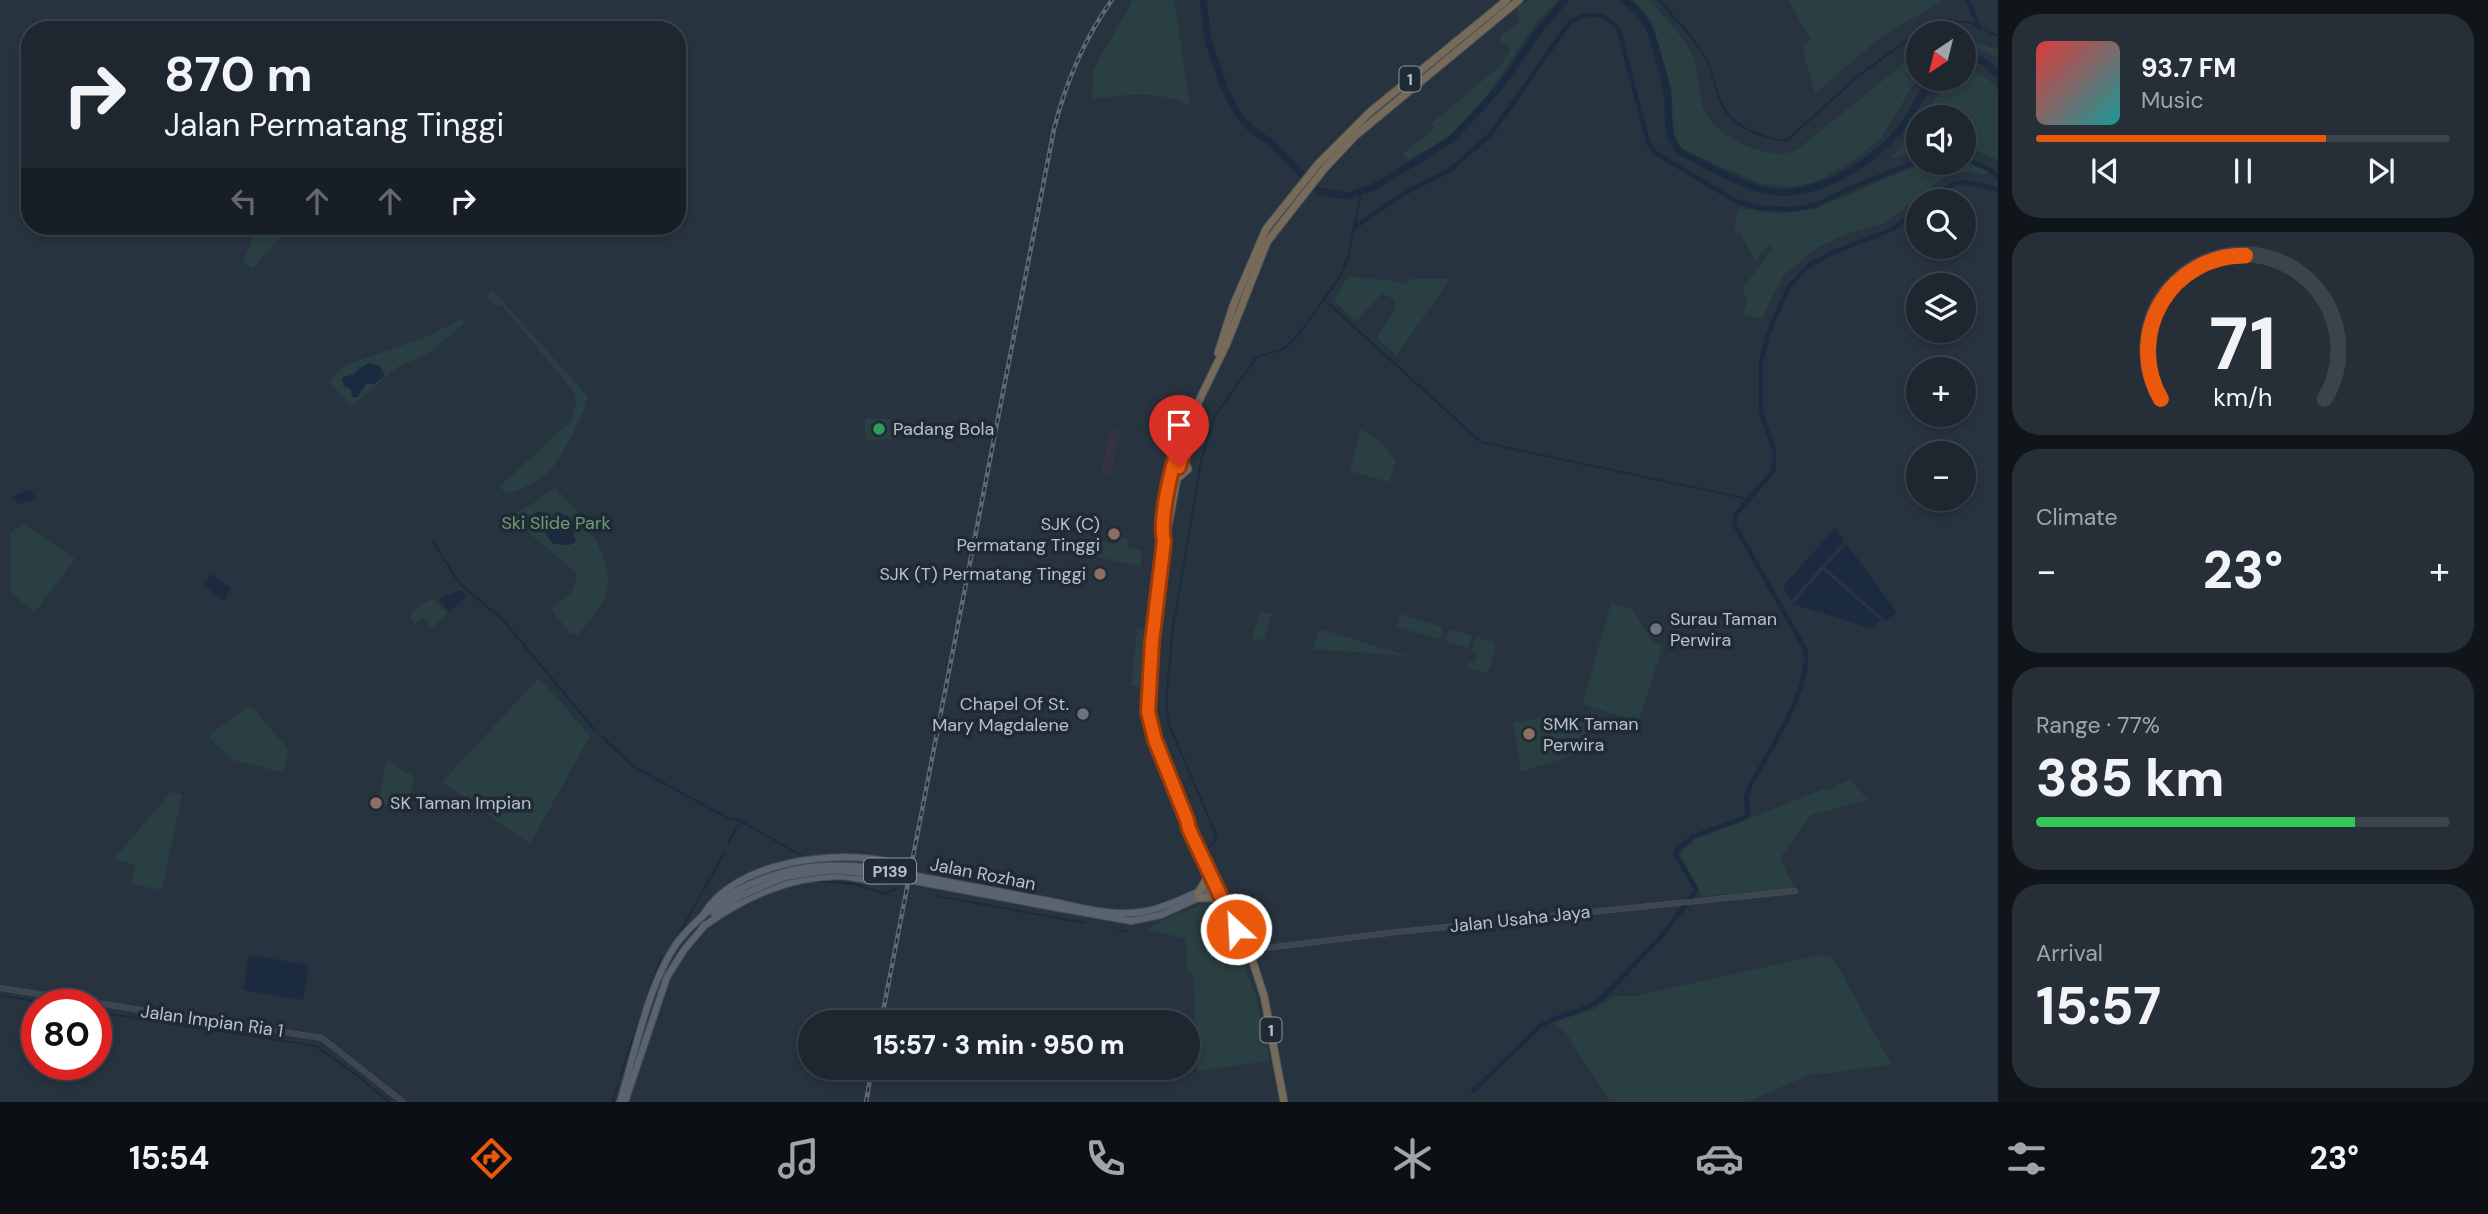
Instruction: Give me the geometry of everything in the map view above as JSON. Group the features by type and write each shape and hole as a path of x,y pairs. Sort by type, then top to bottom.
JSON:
{"highway":[{"name":"1","path":"1284,1102 1264,996 1249,950 1187,820 1155,740 1148,712 1152,642 1164,541 1176,480 1188,469 1182,456 1192,417 1216,360 1233,306 1266,229 1370,112 1507,0"},
{"name":"1","path":"1321,167 1385,109 1519,0"},
{"name":"1","path":"1216,360 1227,343 1267,242 1301,191"},
{"path":"1233,306 1243,302"},
{"name":"1","path":"1164,541 1173,465 1192,417"},
{"name":"1","path":"1187,820 1225,906 1249,950"},
{"path":"1208,870 1198,895 1214,898 1225,906"}],"main road":[{"path":"703,915 713,901 740,882 783,864 810,859 857,858 891,862 895,870 894,876 884,881 835,876 788,882 742,901 704,926"},
{"name":"Jalan Rozhan","path":"622,1102 664,964 681,938 703,915 759,880 786,871 845,864 1048,904 1118,914 1160,908 1218,886"},
{"name":"Jalan Rozhan","path":"622,1102 667,976 712,916 736,895"}],"street":[{"name":"Jalan Usaha Jaya","path":"1249,950 1795,891"},
{"name":"Jalan Impian Ria 1","path":"0,988 322,1038 403,1102"}],"shaded area":[{"path":"1110,429 1120,431 1111,475 1101,473"}],"green space":[{"path":"1133,0 1174,0 1190,105 1154,95 1092,99 1093,70"},
{"path":"1529,0 1558,0 1531,30 1485,97 1459,128 1408,160 1403,154 1434,129 1431,124 1501,65 1511,49 1501,41 1500,36 1519,22 1518,8"},
{"path":"1634,0 1649,0 1688,47 1697,69 1705,112 1711,122 1733,139 1761,151 1787,153 1798,149 1906,62 1906,91 1910,91 1882,137 1857,158 1816,182 1791,187 1759,183 1683,150 1674,135 1672,91 1652,22"},
{"path":"1788,0 1944,0 1882,36 1815,93 1802,46 1811,40"},
{"path":"1976,42 1998,50 1998,58 1978,48"},
{"path":"1976,73 1992,83 1998,91 1998,160 1976,151 1976,105 1931,105 1940,92 1976,91"},
{"path":"1906,139 1906,153 1890,159"},
{"path":"1976,166 1988,171 1986,175 1976,173"},
{"path":"1906,170 1906,175 1949,175 1928,189 1906,189 1906,207 1885,223 1846,234 1817,248 1784,275 1762,319 1743,314 1747,302 1743,288 1773,248 1769,245 1755,261 1741,234 1733,233 1739,208 1780,214 1815,209"},
{"path":"254,235 283,235 253,268 243,263"},
{"path":"1348,277 1405,284 1410,279 1450,279 1396,356 1377,338 1396,307 1393,299 1382,293 1355,322 1334,300"},
{"path":"493,290 588,397 577,425 552,468 538,480 508,494 499,487 571,421 576,403 572,389 502,306 494,305 486,295"},
{"path":"461,319 464,323 428,354 399,366 351,407 329,381 346,365 426,337"},
{"name":"Padang Bola","path":"865,419 893,419 892,439 865,440"},
{"path":"1361,429 1381,442 1396,461 1389,482 1350,471"},
{"name":"Ski Slide Park","path":"555,488 572,505 595,539 608,579 607,590 597,612 577,635 570,634 553,611 553,607 573,589 576,572 525,530 515,512"},
{"path":"25,524 75,559 35,612 11,593 10,532"},
{"path":"1087,537 1117,545 1121,538 1129,539 1128,547 1142,550 1141,567 1084,554"},
{"path":"433,599 447,613 432,628 422,617 415,624 410,618 414,611"},
{"path":"1611,603 1633,610 1652,641 1663,645 1638,722 1585,705 1583,702"},
{"path":"1260,611 1272,614 1264,640 1252,638"},
{"path":"1401,614 1443,627 1440,640 1397,627"},
{"path":"1137,628 1144,630 1140,687 1131,686"},
{"path":"1320,629 1408,656 1313,649"},
{"path":"1449,629 1472,636 1468,648 1445,641"},
{"path":"1476,637 1493,642 1496,648 1489,670 1484,673 1467,667 1468,662 1474,663 1477,654 1471,652"},
{"path":"539,678 590,736 530,844 442,782"},
{"path":"247,707 253,708 287,748 284,770 280,772 233,760 210,738 210,734"},
{"path":"1542,713 1563,721 1566,713 1584,719 1587,733 1580,735 1583,752 1521,772 1513,723 1539,718"},
{"path":"389,760 404,772 412,774 414,780 407,809 379,803 384,768"},
{"path":"1851,780 1868,800 1811,815 1780,858 1795,889 1702,896 1680,854 1694,840 1824,789 1827,791"},
{"path":"171,792 182,794 162,890 131,884 136,865 114,859"},
{"path":"1209,902 1220,908 1255,993 1270,1061 1200,1071 1200,1010 1195,1010 1193,973 1188,973 1185,938 1146,930 1165,919"},
{"path":"1819,955 1830,956 1839,968 1891,1064 1811,1074 1747,1102 1610,1102 1566,1033 1552,1023 1595,1009 1614,996 1635,996"}],"water":[{"path":"370,363 380,366 385,376 374,384 366,384 357,397 352,397 351,389 344,386 342,379"},
{"path":"30,489 36,499 19,504 11,497"},
{"path":"539,511 541,521 554,522 560,515 568,516 576,542 569,545 553,544 543,529 528,525 529,517"},
{"path":"1835,528 1844,540 1791,601 1783,586"},
{"path":"1847,544 1897,613 1885,620 1825,567"},
{"path":"1823,570 1881,621 1870,628 1793,604"},
{"path":"212,574 231,588 224,601 203,585"},
{"path":"461,590 467,596 450,612 439,599"},
{"path":"249,955 309,965 303,1000 243,990"}],"waterway":[{"path":"1203,0 1208,41 1225,89 1237,113 1319,191 1347,196 1374,187 1452,139 1500,87 1537,33 1565,0"},
{"path":"1624,0 1645,20 1650,31 1667,92 1670,133 1679,151 1752,187 1781,192 1799,191 1836,179 1885,146 1907,120 1925,91"},
{"path":"1659,0 1690,36 1709,64 1727,113 1741,126 1786,141 1862,73 1923,29 1945,20 1971,23 1998,36"},
{"path":"1968,0 1979,28"},
{"path":"1355,227 1405,193 1450,170 1491,134 1570,22 1591,15 1603,17 1619,30 1648,143 1656,153 1736,201 1760,208 1794,209 1816,205 1906,166"},
{"path":"1976,60 1981,60 1998,74"},
{"path":"1976,164 1998,177"},
{"path":"1944,189 1961,182 1998,190"},
{"path":"1207,848 1214,844 1216,834 1169,724 1166,705 1172,633 1201,461 1215,416 1256,358 1285,348 1299,334 1339,278 1349,255 1361,191"},
{"path":"1473,1091 1539,1027 1600,1000 1659,939 1693,895 1696,889 1676,855 1677,850 1694,836 1744,818 1748,814 1746,797 1750,786 1796,700 1806,664 1805,649 1734,524 1736,514 1774,470 1774,450 1761,413 1761,362 1768,334 1788,288 1808,266 1832,253 1893,229 1906,219"},
{"path":"1330,305 1481,442 1748,499"},
{"path":"433,542 460,584 503,620 594,729"},
{"path":"602,737 634,767 728,818 741,821 802,856"},
{"path":"728,843 740,823"},
{"path":"682,929 724,853"},
{"path":"817,881 855,884 884,894 895,889"},
{"path":"937,896 1085,923"},
{"path":"1119,930 1126,931"},
{"path":"620,1076 662,956"},
{"path":"0,995 21,999"},
{"path":"112,1014 316,1046 389,1102"},
{"path":"612,1102 618,1084"}],"railway":[{"path":"883,1010 1054,129 1077,61 1112,0"},
{"path":"866,1102 870,1080"}],"place":[{"name":"Padang Bola","path":"879,429"},
{"name":"SJK (C) Permatang Tinggi","path":"1114,534"},
{"name":"SJK (T) Permatang Tinggi","path":"1100,574"},
{"name":"Surau Taman Perwira","path":"1656,629"},
{"name":"Chapel Of St. Mary Magdalene","path":"1083,714"},
{"name":"SMK Taman Perwira","path":"1529,734"},
{"name":"SK Taman Impian","path":"376,803"}],"route":[{"path":"1179,467 1192,417 1176,456 1169,485 1152,642 1148,712 1155,740 1189,829 1236,929"}]}
